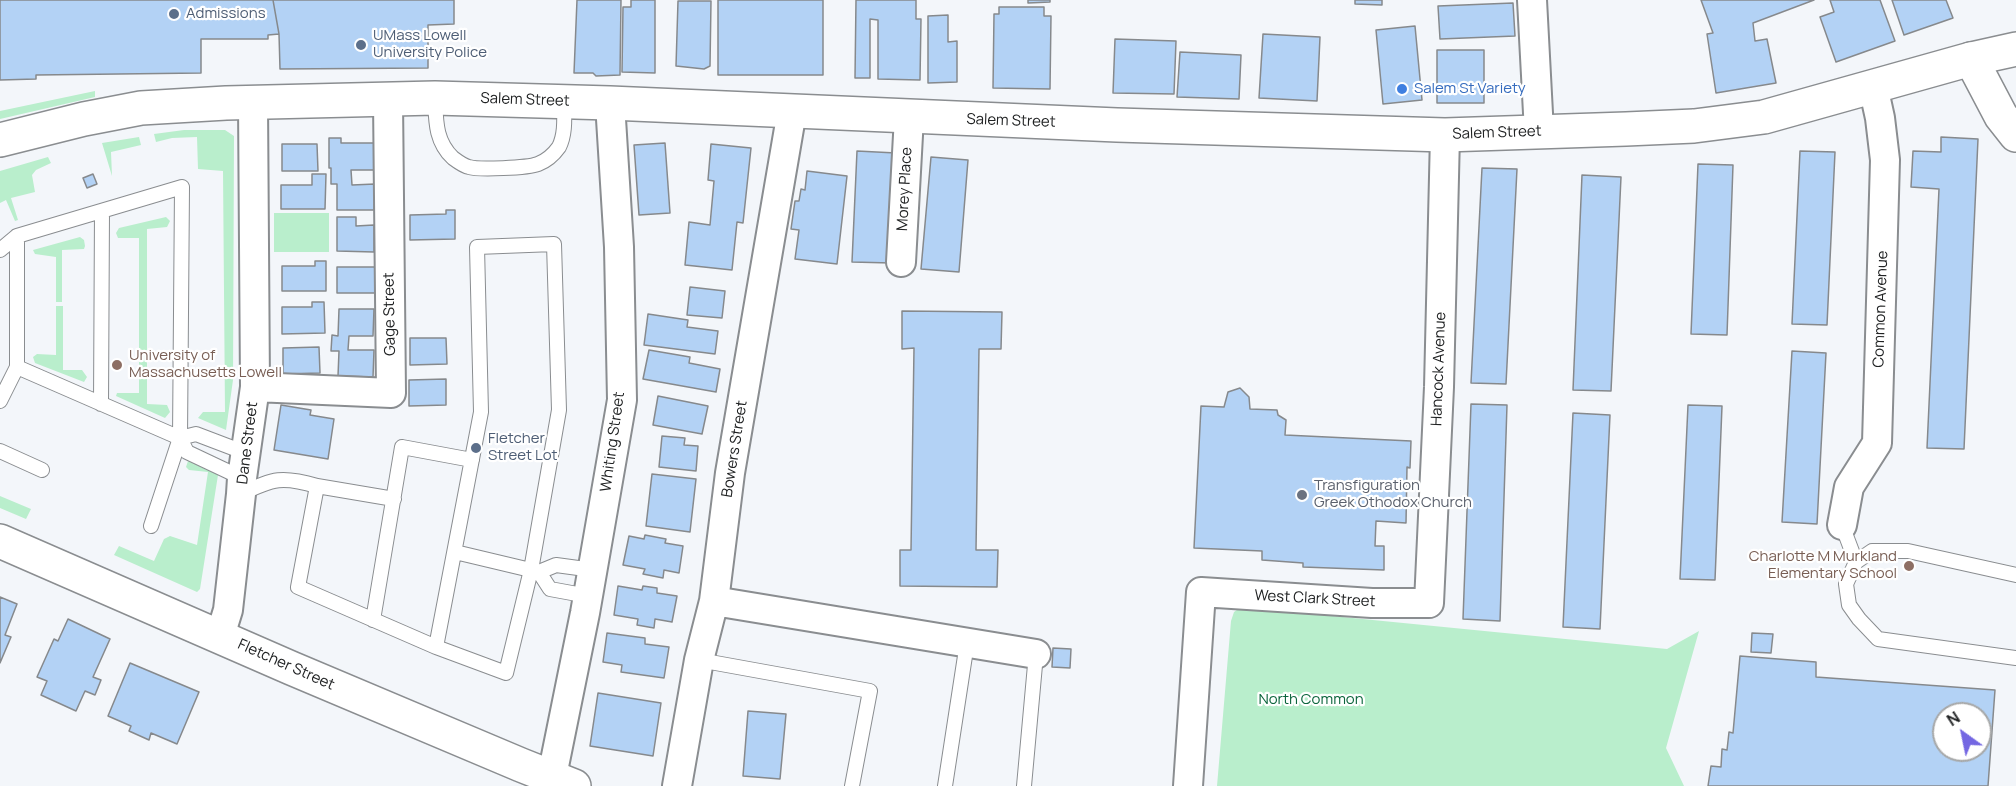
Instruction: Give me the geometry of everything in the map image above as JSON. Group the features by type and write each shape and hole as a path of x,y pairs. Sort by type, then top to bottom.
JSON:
{"main road":[{"name":"Salem Street","path":"0,140 122,110 170,105 435,98 564,101 1117,125 1445,135 1694,126 1732,122 1798,108 1971,59 2016,49"},
{"path":"1971,59 2001,116 2016,135"},
{"name":"Fletcher Street","path":"0,541 87,581 510,761 563,781"}],"street":[{"path":"1532,0 1539,132"},
{"name":"Common Avenue","path":"1842,525 1849,487 1876,443 1885,160 1873,86"},
{"name":"Gage Street","path":"255,387 391,393 388,100"},
{"name":"Dane Street","path":"220,636 228,610 255,387 253,103"},
{"name":"Whiting Street","path":"563,781 591,583 622,400 619,247 610,103"},
{"name":"Bowers Street","path":"677,786 699,660 714,601 730,473 792,111"},
{"name":"Morey Place","path":"902,262 909,117"},
{"name":"Hancock Avenue","path":"1429,603 1439,387 1445,135"},
{"name":"West Clark Street","path":"1188,786 1200,592 1372,603 1429,603"},
{"path":"714,601 1036,654"}],"lane":[{"path":"435,98 436,126 442,144 454,158 470,168 529,167 540,164 550,157 558,148 563,137 564,101"},
{"path":"0,250 17,236 182,187 180,438 151,526"},
{"path":"101,404 102,211"},
{"path":"0,401 17,367 17,236"},
{"path":"317,486 298,587 435,647 506,673 535,571 559,410 554,244 477,247 481,412 435,647"},
{"path":"17,367 180,438 196,434 243,475"},
{"path":"180,438 187,452 263,483 293,479 317,486 394,499"},
{"path":"373,620 402,447 472,460"},
{"path":"0,451 42,470"},
{"path":"1842,525 1857,562"},
{"path":"2016,575 1908,551 1872,551 1857,562 1846,584 1849,605 1878,639 2016,658"},
{"path":"455,552 535,571 556,565 591,583"},
{"path":"535,571 550,589 591,583"},
{"path":"945,786 967,643"},
{"path":"1024,786 1036,654"},
{"path":"699,660 870,691 852,786"}],"green space":[{"path":"95,91 95,97 0,119 0,111"},
{"path":"184,130 225,130 234,136 233,380 226,430 198,418 203,412 225,412 223,171 198,169 197,137 172,138 156,142 154,134"},
{"path":"139,137 141,145 111,152 112,176 102,143"},
{"path":"48,157 51,163 36,170 32,175 35,192 11,198 18,220 15,221 6,200 0,203 0,171"},
{"path":"274,213 329,213 329,252 274,252"},
{"path":"166,217 170,221 167,227 147,229 147,404 167,405 170,412 165,418 116,396 117,393 139,393 139,238 118,238 116,233 119,228"},
{"path":"80,237 84,240 84,249 62,250 62,302 56,302 56,257 35,254 33,250"},
{"path":"56,306 63,306 63,370 82,370 87,377 84,382 35,363 33,357 37,354 56,355"},
{"path":"188,461 218,475 200,589 197,592 114,555 119,546 154,561 164,539 170,536 197,545 208,472 189,470 186,467"},
{"path":"0,496 31,509 26,519 0,508"},
{"name":"North Common","path":"1241,607 1667,649 1699,631 1666,748 1684,786 1217,786 1231,621 1234,612"}],"building":[{"path":"0,0 273,0 279,34 268,35 268,39 201,39 201,73 36,75 36,79 0,80"},
{"path":"273,0 454,0 454,24 428,25 428,68 280,69 279,34"},
{"path":"577,0 621,0 620,75 596,76 593,73 574,73"},
{"path":"631,0 655,0 655,73 622,72 623,7 631,7"},
{"path":"718,0 823,0 823,75 718,75"},
{"path":"856,0 916,0 916,19 921,19 920,80 878,79 878,20 870,19 870,78 855,78"},
{"path":"1028,0 1050,0 1050,2 1028,3"},
{"path":"1355,0 1382,0 1382,5 1355,4"},
{"path":"1701,0 1814,0 1753,23 1755,41 1767,39 1776,83 1716,93 1707,34 1713,33"},
{"path":"1830,0 1880,0 1895,41 1836,62 1820,17 1834,12"},
{"path":"1892,0 1946,0 1953,18 1904,35"},
{"path":"678,1 711,1 710,66 704,69 676,66"},
{"path":"1513,3 1515,36 1440,39 1438,6"},
{"path":"999,7 1044,7 1044,16 1051,16 1050,89 993,88 994,14 999,14"},
{"path":"948,15 948,42 957,41 957,82 928,83 928,16"},
{"path":"1415,26 1422,100 1383,104 1376,30"},
{"path":"1263,34 1320,37 1317,101 1259,98"},
{"path":"1115,39 1176,41 1174,94 1113,93"},
{"path":"1437,50 1484,50 1484,103 1437,103"},
{"path":"1180,52 1241,55 1239,99 1177,97"},
{"path":"1941,137 1978,139 1964,449 1927,448 1939,189 1911,187 1913,151 1941,152"},
{"path":"329,138 341,138 341,143 375,143 375,170 351,170 352,185 375,184 374,210 337,210 337,184 331,184 331,168 329,168"},
{"path":"665,143 670,213 639,215 634,145"},
{"path":"282,144 317,144 318,171 282,171"},
{"path":"711,144 751,148 743,223 737,222 732,270 685,265 689,222 710,225 714,181 708,180"},
{"path":"857,151 896,153 891,263 852,262"},
{"path":"1800,151 1835,152 1827,325 1792,324"},
{"path":"931,157 968,160 959,272 921,269"},
{"path":"1698,164 1733,165 1727,335 1691,334"},
{"path":"1482,168 1517,169 1506,384 1471,383"},
{"path":"807,171 847,176 837,264 795,259 799,230 791,229 795,201 799,201 801,189 805,190"},
{"path":"93,174 97,184 87,188 83,178"},
{"path":"312,174 326,174 325,209 281,209 281,185 312,185"},
{"path":"1582,175 1621,177 1611,391 1573,390"},
{"path":"446,210 455,210 455,239 410,240 410,215 446,214"},
{"path":"337,217 356,217 356,226 374,225 374,252 337,251"},
{"path":"315,261 326,261 326,291 282,291 282,266 315,266"},
{"path":"337,267 375,267 375,293 337,293"},
{"path":"690,287 725,291 722,318 687,315"},
{"path":"312,302 324,302 325,333 282,334 282,307 312,307"},
{"path":"339,309 374,309 373,336 349,336 348,350 374,350 373,377 338,376 339,351 331,351 332,335 338,336"},
{"path":"902,311 1002,312 1001,349 979,349 976,550 998,550 997,587 900,586 900,550 911,550 914,348 902,349"},
{"path":"648,314 688,320 687,327 718,331 715,354 644,345"},
{"path":"410,338 446,338 447,364 410,365"},
{"path":"319,347 320,373 283,374 283,348"},
{"path":"649,350 690,357 689,363 720,369 716,392 643,379"},
{"path":"1792,351 1826,353 1817,524 1782,522"},
{"path":"446,379 446,405 409,406 409,380"},
{"name":"Transfiguration Greek Othodox Church","path":"1240,388 1249,397 1250,409 1277,410 1278,415 1286,420 1285,435 1411,441 1410,468 1407,467 1406,523 1376,521 1375,546 1384,546 1384,570 1303,567 1303,563 1262,560 1262,551 1194,548 1201,406 1224,407 1228,392"},
{"path":"658,396 708,406 702,434 653,425"},
{"path":"1471,404 1507,405 1500,621 1463,619"},
{"path":"281,405 311,410 310,415 334,419 328,459 274,450"},
{"path":"1688,405 1722,406 1715,580 1680,579"},
{"path":"1573,413 1610,415 1600,629 1563,627"},
{"path":"662,436 685,438 684,445 698,446 696,471 659,467"},
{"path":"652,474 696,479 690,532 646,526"},
{"path":"645,535 666,539 665,543 683,546 679,573 664,570 663,578 643,574 645,569 623,565 629,536 644,539"},
{"path":"618,586 642,590 643,586 657,588 657,593 677,596 672,622 655,619 654,628 637,625 638,619 614,615"},
{"path":"0,597 17,604 5,635 11,637 0,663"},
{"path":"68,619 110,639 93,677 101,680 95,695 85,691 76,711 41,695 47,681 37,677 54,639 58,641"},
{"path":"607,633 645,638 645,644 669,647 664,678 621,672 622,665 603,662"},
{"path":"1752,633 1773,634 1771,653 1751,652"},
{"path":"1053,648 1071,649 1070,668 1052,667"},
{"path":"1740,656 1816,662 1816,677 1995,690 1992,731 1992,702 1932,702 1932,762 1990,762 1988,786 1708,786 1711,766 1721,767 1722,749 1727,750 1729,732 1733,733"},
{"path":"130,663 199,692 177,744 151,733 149,740 129,731 131,726 108,716"},
{"path":"598,693 661,703 653,756 590,746"},
{"path":"748,711 786,714 780,779 743,776"}],"place":[{"name":"Admissions","path":"174,14"},
{"name":"UMass Lowell University Police","path":"361,45"},
{"name":"Salem St Variety","path":"1402,89"},
{"name":"University of Massachusetts Lowell","path":"117,365"},
{"name":"Fletcher Street Lot","path":"476,448"},
{"name":"Transfiguration Greek Othodox Church","path":"1302,495"},
{"name":"Charlotte M Murkland Elementary School","path":"1909,566"}]}
